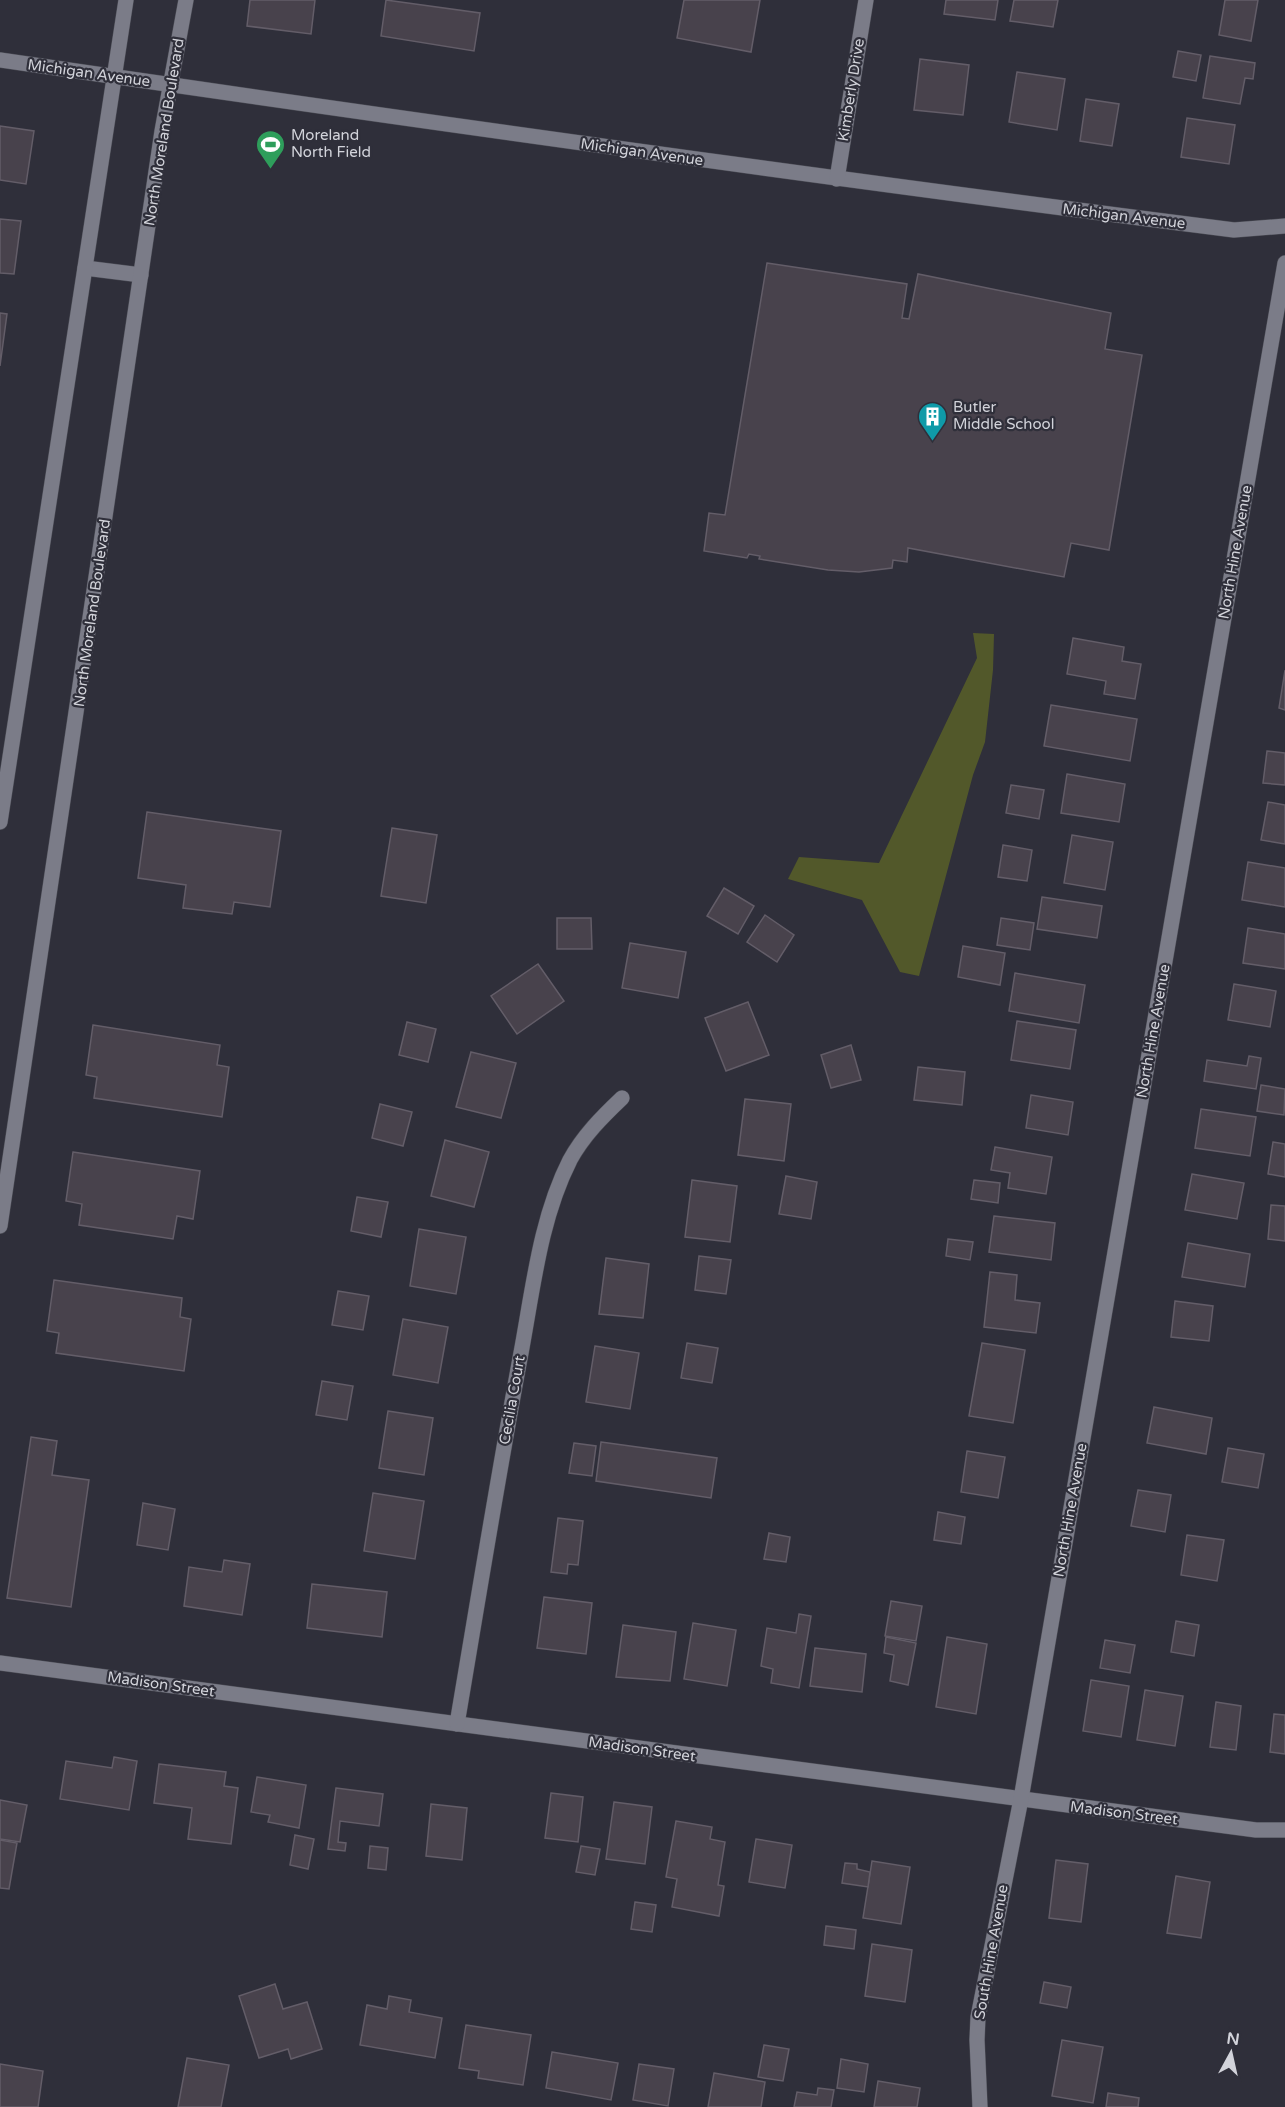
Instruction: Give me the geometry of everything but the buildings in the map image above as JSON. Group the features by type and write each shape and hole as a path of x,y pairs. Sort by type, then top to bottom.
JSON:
{"street":[{"path":"0,822 126,0"},
{"name":"North Moreland Boulevard","path":"0,1226 141,275 186,0"},
{"name":"Kimberly Drive","path":"837,179 866,0"},
{"name":"Michigan Avenue","path":"0,60 837,179 1234,230 1285,226"},
{"name":"North Hine Avenue","path":"1021,1799 1285,263"},
{"path":"85,268 141,275"},
{"name":"Cecilia Court","path":"457,1724 541,1244 570,1161 584,1138 622,1098"},
{"name":"Madison Street","path":"0,1663 1256,1830 1285,1830"},
{"name":"South Hine Avenue","path":"980,2107 976,2040 978,2017 1021,1799"}],"green space":[{"path":"973,633 994,634 993,670 985,742 973,775 919,976 900,972 862,900 788,879 799,857 879,863 977,658"}],"place":[{"name":"Moreland North Field","path":"270,170"},
{"name":"Butler Middle School","path":"932,442"}]}
